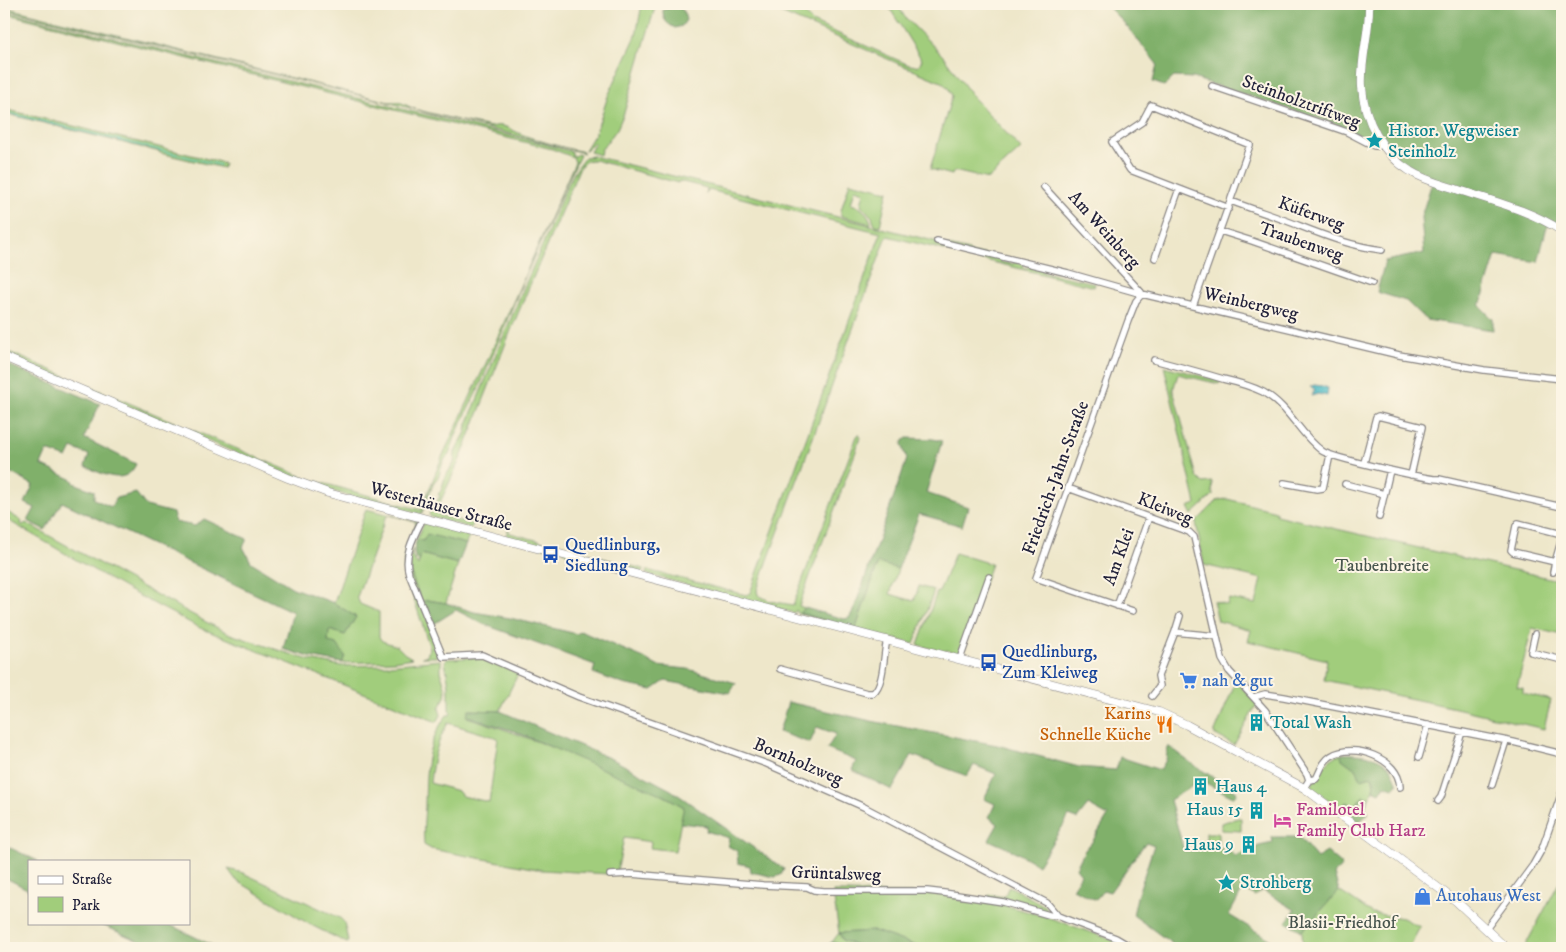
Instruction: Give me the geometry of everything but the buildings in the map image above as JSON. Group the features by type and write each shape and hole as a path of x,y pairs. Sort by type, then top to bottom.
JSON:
{"main road":[{"path":"1369,4 1362,63 1362,87 1368,117 1379,142 1393,158 1413,173 1526,212 1562,231"},
{"name":"Westerhäuser Straße","path":"4,357 328,493 1158,712 1187,725 1304,788 1456,902 1506,948"}],"street":[{"name":"Steinholztriftweg","path":"1212,86 1347,132 1374,146 1379,142"},
{"name":"Küferweg","path":"1230,204 1250,145 1151,105 1142,122 1112,142 1130,170 1179,189 1300,226 1331,239 1382,250"},
{"name":"Am Weinberg","path":"1044,186 1142,294"},
{"path":"1155,258 1179,189"},
{"path":"1193,306 1230,204"},
{"name":"Traubenweg","path":"1220,231 1372,283"},
{"name":"Weinbergweg","path":"937,241 1068,273 1142,294 1399,355 1484,370 1562,379"},
{"name":"Friedrich-Jahn-Straße","path":"1133,612 1036,578 1128,321 1136,301 1142,294"},
{"path":"1154,360 1261,391 1286,410 1324,453 1434,480 1439,479 1562,507"},
{"path":"1364,463 1376,417 1378,416 1422,427 1411,474"},
{"path":"1284,482 1322,488 1330,455"},
{"path":"1379,517 1390,470"},
{"path":"1345,484 1384,494"},
{"name":"Kleiweg","path":"1068,488 1189,532 1194,537 1220,654 1229,671 1265,710 1308,774 1309,780"},
{"name":"Bornholzweg","path":"423,518 407,555 406,562 409,574 443,657 482,655 579,697 758,760 864,807 1047,904 1058,916 1085,928 1108,935 1133,948"},
{"name":"Am Klei","path":"1117,606 1149,518"},
{"path":"1555,562 1512,551 1516,526 1520,523 1562,534"},
{"path":"1553,572 1562,538"},
{"path":"960,659 989,577"},
{"path":"1152,696 1160,686 1158,676 1180,616"},
{"path":"1175,632 1216,636"},
{"path":"1535,634 1531,652 1562,660"},
{"path":"780,669 873,693 884,662 885,648 888,640"},
{"path":"1254,697 1260,694 1270,694 1562,754"},
{"path":"1419,757 1428,725"},
{"path":"1438,801 1441,797 1462,732"},
{"path":"1492,785 1506,741"},
{"path":"1304,788 1309,780 1316,778 1320,768 1331,756 1343,752 1374,755 1386,762 1396,772 1400,787"},
{"path":"1486,929 1533,865 1542,849 1562,792"},
{"path":"1554,816 1562,818"},
{"name":"Grüntalsweg","path":"610,875 631,874 807,887 819,891 927,891 984,898 1058,916"}],"green space":[{"path":"642,4 656,4 624,113 617,129 601,150 600,155 590,152 594,142 585,150 596,132 608,96 636,36"},
{"path":"760,4 800,4 812,22 909,65 918,66 922,60 887,4 897,4 904,16 944,57 973,97 1021,149 988,179 954,171 952,175 930,169 952,96 945,85"},
{"path":"1105,4 1562,4 1562,226 1552,220 1546,230 1538,262 1496,255 1480,306 1493,319 1493,330 1426,320 1406,301 1377,292 1385,261 1424,253 1421,217 1433,179 1405,166 1381,139 1374,143 1342,126 1193,78 1174,77 1164,86 1153,82 1157,64 1124,23"},
{"path":"4,7 364,96 4,9"},
{"path":"672,7 681,8 684,12 686,20 682,26 675,28 664,19 663,10"},
{"path":"4,11 544,144 572,152 572,155 575,156 577,154 580,155 521,286 482,381 456,434 449,455 443,461 439,476 434,482 422,513 320,488 196,436 196,433 193,432 191,435 136,409 112,401 113,398 110,396 108,399 4,354 4,350 308,479 421,510 442,457 487,361 575,162 573,157 552,149 4,13"},
{"path":"375,99 401,103 415,109"},
{"path":"4,109 224,163 223,168 4,113"},
{"path":"460,121 491,127 503,126 533,138 584,153"},
{"path":"593,156 934,241 946,247 969,251 970,253 1002,258 1001,262 1023,264 1024,268 1028,268 1030,265 1043,269 1043,272 1095,283 1094,287 887,236 757,590 758,595 770,601 793,605 859,434 860,437 856,451 799,606 805,608 800,613 856,628 878,563 898,569 890,594 914,601 919,586 933,590 914,644 798,614 796,610 794,613 646,574 647,570 746,595 750,593 881,233 709,190 706,194 707,188 679,181 678,183 595,160 582,164 511,330 462,455 437,509 439,515 467,523 473,521 471,528 429,515 432,507 431,504 435,506 445,477 454,463 455,452 466,432 467,424 562,196 578,166 585,157"},
{"path":"850,182 888,191 880,226 875,225 872,217 861,205 864,192 855,189 851,204 864,211 869,217 871,224 841,216 841,210"},
{"path":"4,363 100,404 84,438 136,464 132,471 126,475 113,477 85,466 89,455 72,448 67,458 47,451 41,465 73,480 74,483 94,491 94,499 111,507 116,498 136,493 146,506 173,513 175,522 195,526 204,519 247,539 243,547 251,562 293,588 334,603 356,617 345,635 329,630 328,642 337,644 345,656 342,663 310,657 283,649 293,612 62,502 45,530 28,521 35,508 25,503 33,485 4,469"},
{"path":"1164,366 1220,381 1219,384 1178,374 1173,390 1197,477 1203,483 1212,482 1213,495 1192,515 1188,507 1196,504"},
{"path":"907,438 942,441 926,493 968,507 962,526 919,514 898,569 878,563 856,628 799,613 805,608 844,619 849,618 854,609 907,459 902,444"},
{"name":"Taubenbreite","path":"1227,499 1276,511 1276,515 1562,581 1562,635 1532,628 1517,687 1523,688 1523,693 1551,700 1544,729 1324,680 1327,660 1248,641 1251,630 1218,621 1213,601 1227,605 1229,599 1256,604 1262,579 1204,565 1196,522 1218,500"},
{"path":"366,509 390,515 385,519 357,597 360,604 379,612 379,637 382,641 397,646 412,658 394,661 342,663 345,656 328,642 329,630 345,635 356,617 334,603"},
{"path":"4,510 22,521 21,524 26,523 230,634 309,660 342,666 389,665 441,660 441,673 446,690 445,697 439,708 441,715 437,722 200,628 128,590 4,518"},
{"path":"397,517 418,522 405,559 439,652 436,657 422,657 427,655 430,648 404,569 404,554 416,524 415,522"},
{"path":"424,523 469,536 466,544 427,535 423,541 417,539"},
{"path":"508,529 510,533 643,569 642,573 566,553 563,549 556,551 508,538 506,536"},
{"path":"427,534 466,544 458,564 421,554 419,562 415,557 415,545 417,539 423,541"},
{"path":"412,549 412,556 418,565 421,554 458,564 446,603 428,600 422,602 411,570"},
{"path":"955,553 991,564 959,653 946,650 945,652 918,645 937,592 939,592"},
{"path":"427,600 577,634 580,631 644,658 657,666 688,669 736,683 730,693 665,681 652,690 623,684 593,673 595,665 483,624 456,610 432,625 422,602"},
{"path":"484,657 518,674 500,711 469,710 467,717 529,738 614,773 684,807 675,851 650,848 651,842 624,838 617,872 613,871 609,874 542,870 431,849 424,845 428,758 434,737 447,715 450,715 451,712 449,710 449,686 445,661 447,659","holes":["448,723 498,738 489,802 462,796 458,791 430,783 436,752"]},
{"path":"1236,681 1257,704 1234,745 1214,734"},
{"path":"788,702 871,721 997,745 1079,767 1116,770 1120,757 1160,770 1166,760 1168,746 1192,764 1237,792 1233,797 1200,780 1170,800 1184,851 1227,848 1235,856 1259,846 1273,843 1272,837 1299,837 1317,858 1327,852 1342,865 1334,874 1339,891 1302,931 1286,922 1295,910 1262,890 1255,896 1243,889 1229,915 1284,948 1178,948 1133,915 1154,845 1146,842 1110,892 1103,890 1096,900 1073,889 1081,874 1076,868 1085,850 1108,816 1088,805 1077,819 1069,816 1038,865 1016,852 989,840 998,824 989,817 995,804 984,799 996,774 974,765 967,776 912,755 892,790 852,770 856,761 827,749 836,734 817,727 810,743 779,732"},
{"path":"469,710 500,711 616,761 671,790 784,869 781,875 775,877 751,872 750,866 738,863 737,851 728,846 729,838 706,831 707,826 680,823 684,807 665,796 514,731 467,716"},
{"path":"1341,754 1342,759 1357,770 1361,779 1371,776 1374,784 1369,798 1363,796 1355,807 1347,802 1344,813 1311,787 1326,763"},
{"path":"1341,754 1369,756 1382,761 1392,770 1398,784 1393,788 1385,785 1380,793 1373,790 1374,780 1371,776 1361,779 1357,770 1342,759"},
{"path":"1363,796 1369,798 1365,807 1369,813 1358,823 1354,818 1353,820 1344,813 1346,810 1345,803 1347,802 1355,807"},
{"path":"1241,818 1241,831 1221,830 1221,823"},
{"path":"1206,833 1218,833 1218,844 1206,844"},
{"path":"4,845 36,860 28,860 28,889 4,877"},
{"path":"228,869 243,873 340,918 344,922 347,943 309,924 236,880"},
{"path":"1562,877 1562,948 1524,948"},
{"path":"1009,886 1045,906 1050,913 988,897 989,894 1004,897"},
{"name":"Blasii-Friedhof","path":"1339,891 1372,913 1403,918 1420,927 1409,948 1303,948 1302,931"},
{"path":"833,892 926,893 986,900 1047,917 1113,940 1123,948 922,948 875,931 839,933"},
{"path":"100,924 168,924 218,948 154,948"},
{"path":"875,931 922,948 869,948 843,941 839,933"},
{"path":"839,933 843,941 869,948 852,948 832,942"},
{"path":"832,942 852,948 822,948"}],"water":[{"path":"1314,385 1328,388 1327,396 1318,394 1311,396 1315,389 1310,387"}],"waterway":[{"path":"4,112 220,165"}],"place":[{"name":"Histor. Wegweiser Steinholz","path":"1374,141"},
{"name":"Quedlinburg, Siedlung","path":"551,555"},
{"name":"Quedlinburg, Zum Kleiweg","path":"988,662"},
{"name":"nah & gut","path":"1188,681"},
{"name":"Total Wash","path":"1256,723"},
{"name":"Karins Schnelle Küche","path":"1165,724"},
{"name":"Haus 4","path":"1201,787"},
{"name":"Haus 15","path":"1257,810"},
{"name":"Familotel Family Club Harz","path":"1282,820"},
{"name":"Haus 9","path":"1248,845"},
{"name":"Strohberg","path":"1226,883"},
{"name":"Autohaus West","path":"1422,896"}]}
